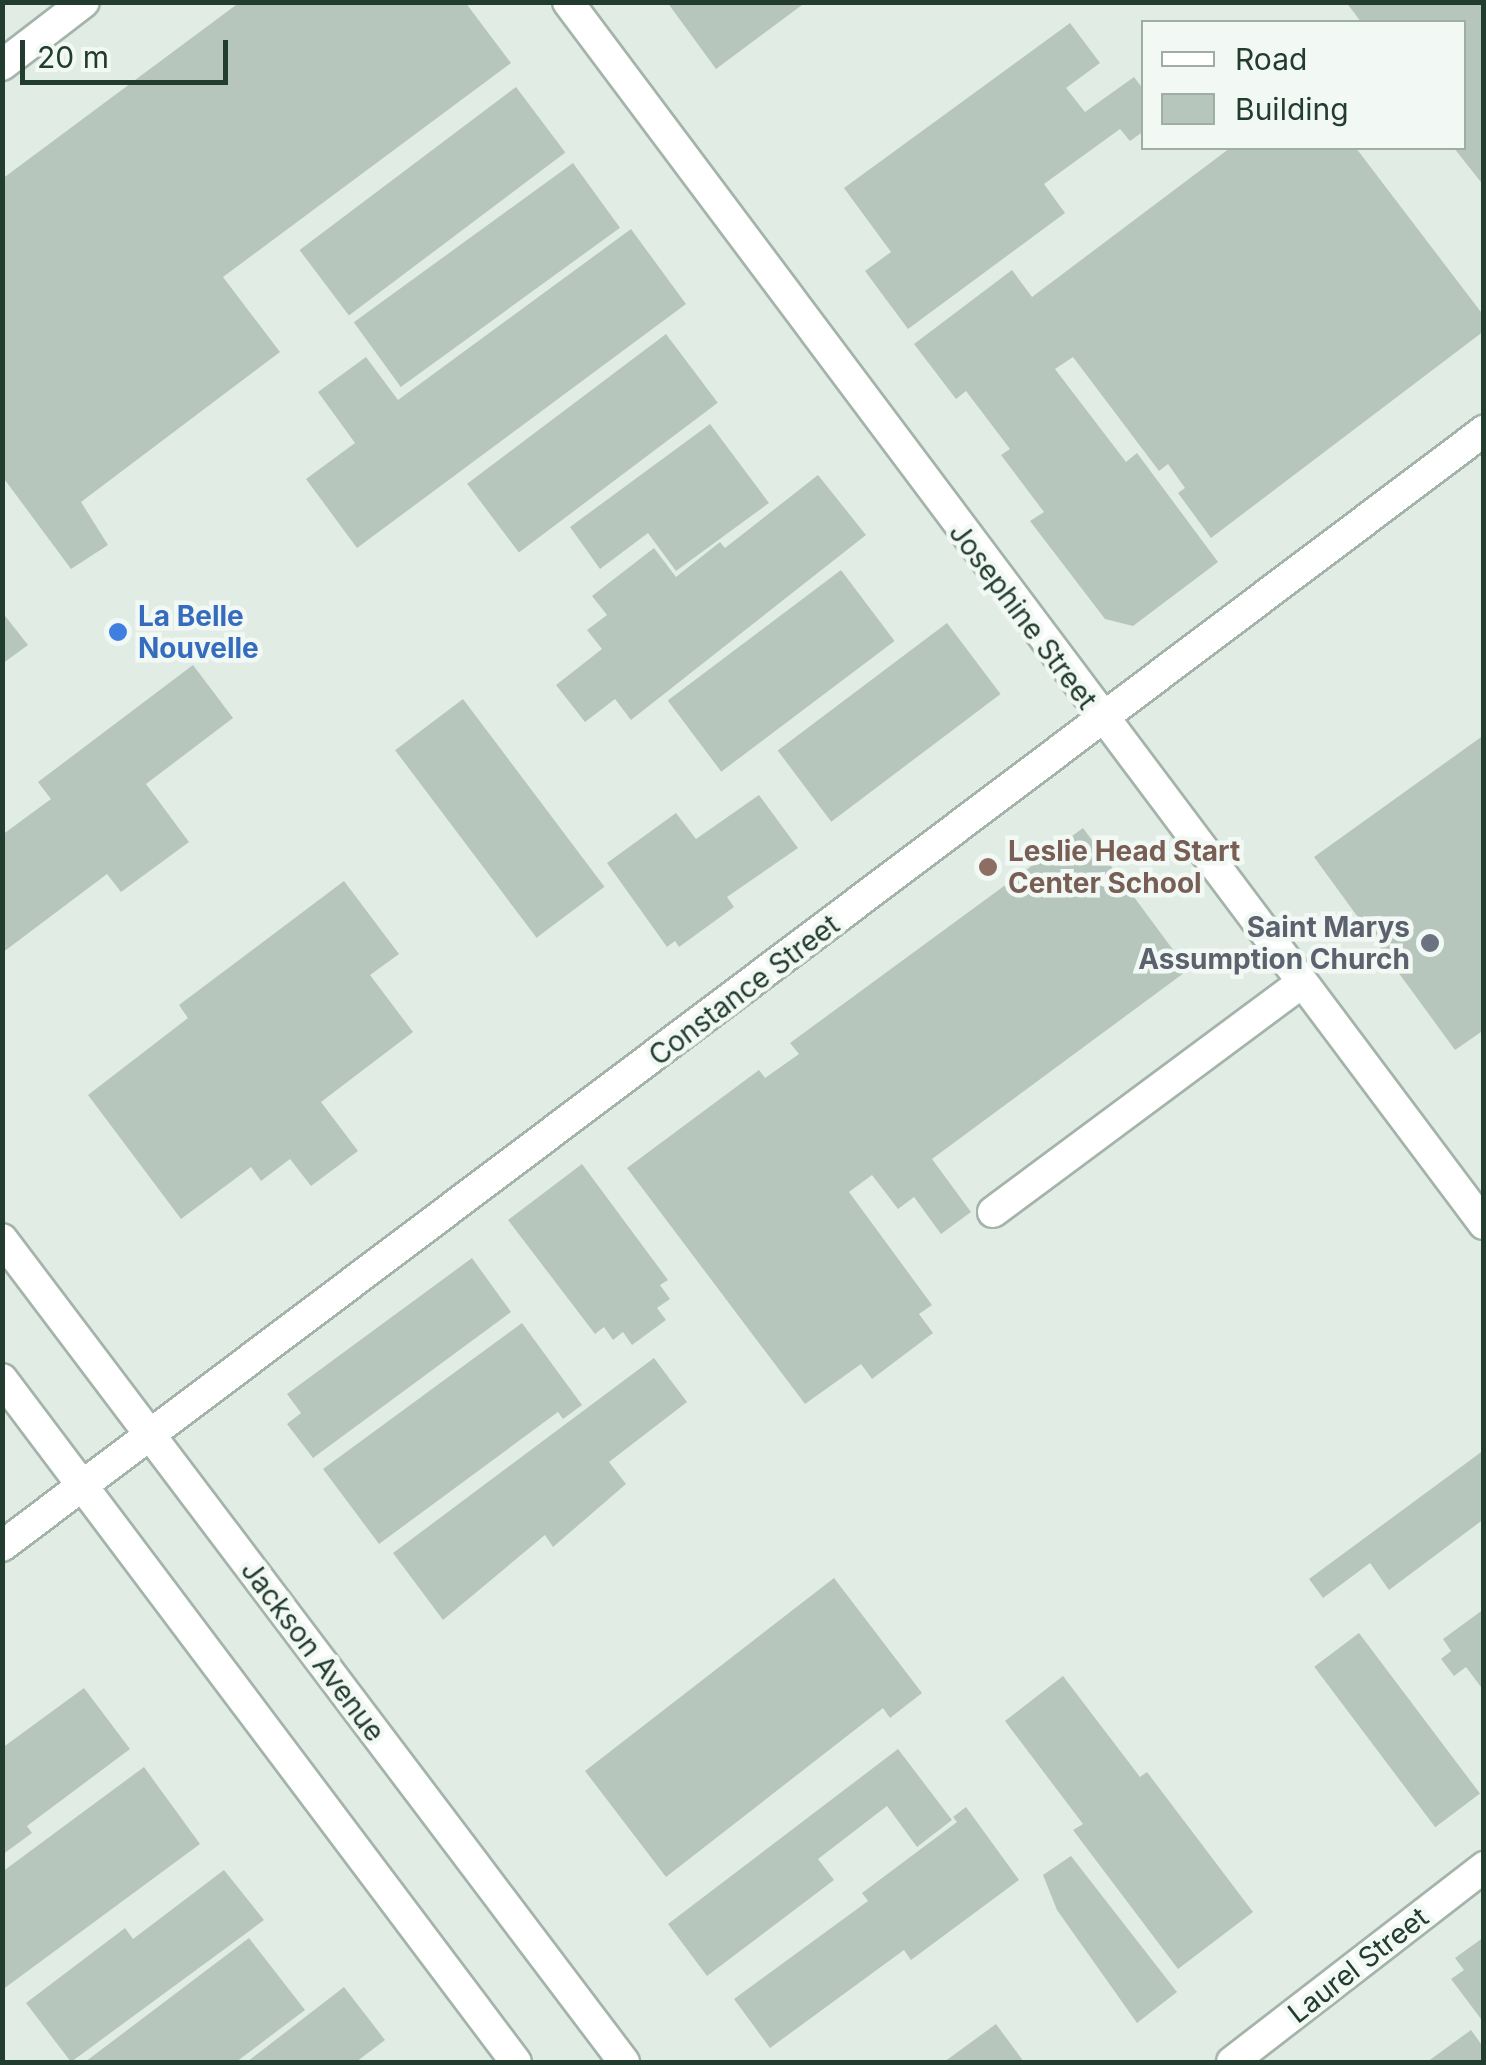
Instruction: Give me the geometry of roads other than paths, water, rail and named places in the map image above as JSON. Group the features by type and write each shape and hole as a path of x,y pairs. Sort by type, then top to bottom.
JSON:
{"street":[{"path":"2,65 84,2"},
{"name":"Josephine Street","path":"568,2 1100,720 1484,1224"},
{"name":"Constance Street","path":"2,1546 153,1439 1484,431"},
{"path":"993,1212 1300,984"},
{"name":"Jackson Avenue","path":"2,1239 624,2062"},
{"path":"2,1379 516,2062"},
{"name":"Laurel Street","path":"1232,2062 1484,1867"}],"place":[{"name":"La Belle Nouvelle","path":"118,632"},
{"name":"Leslie Head Start Center School","path":"988,867"},
{"name":"Saint Marys Assumption Church","path":"1430,943"}]}
